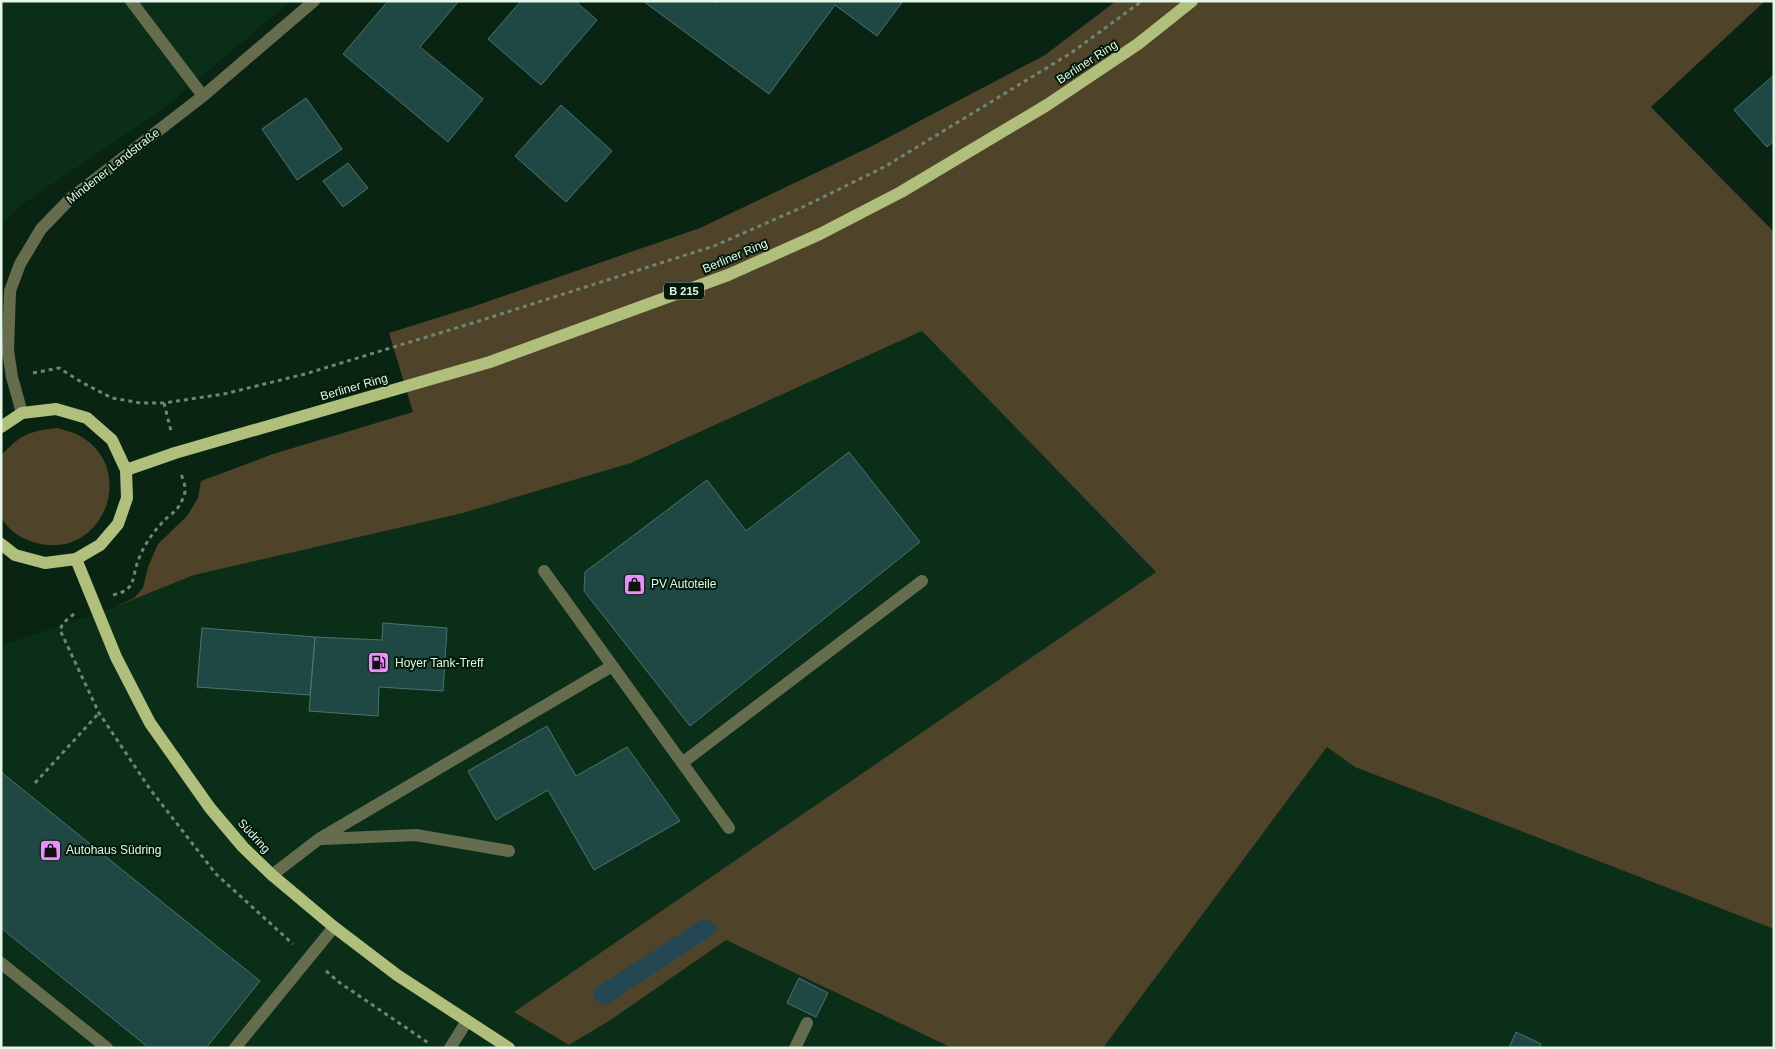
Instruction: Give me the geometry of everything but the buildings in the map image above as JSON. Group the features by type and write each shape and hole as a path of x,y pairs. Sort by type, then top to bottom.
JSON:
{"main road":[{"name":"Berliner Ring","path":"126,470 176,453 490,362 736,271 820,234 901,192 1047,105 1138,44 1192,1"},
{"path":"1,427 22,413 56,409 87,418 112,440 126,470 127,498 118,524 100,545 76,559 45,564 15,555 1,544"},
{"name":"Südring","path":"76,559 116,656 150,723 210,808 244,847 272,875 334,927 397,975 509,1048"}],"street":[{"path":"131,1 202,96"},
{"name":"Mindener Landstraße","path":"22,413 12,377 8,351 4,289 41,229 71,198 202,96 314,1"},
{"path":"544,571 729,828"},
{"path":"682,763 922,581"},
{"path":"272,875 319,839 612,666"},
{"path":"319,839 416,834 508,850"},
{"path":"236,1048 334,927"},
{"path":"1,963 107,1048"},
{"path":"450,1048 467,1021"},
{"path":"795,1048 807,1023"}],"path":[{"path":"12,377 59,368 112,398 141,403 164,403 224,394 306,374 714,246 805,206 886,166 1071,53 1142,1"},
{"path":"60,630 63,623 94,600 124,592 133,583 137,562 149,540 161,524 177,511 186,490 164,403"},
{"path":"35,783 99,714"}],"shaded area":[{"path":"1,1 291,1 159,112 24,203 1,225"},
{"path":"1116,1 1765,1 1651,107 1774,232 1774,929 1355,767 1327,747 1103,1048 952,1048 726,940 612,1019 569,1045 514,1012 1156,572 922,331 631,463 463,513 194,575 112,608 134,598 143,588 148,567 158,544 187,516 198,498 201,481 273,454 413,412 389,333 475,306 700,228 872,146 1045,55"},
{"path":"922,331 1156,572 514,1012 612,1019 726,940 952,1048 1,1048 1,645 112,608 194,575 463,513 631,463"},
{"path":"58,428 75,433 98,451 108,470 109,490 104,510 94,527 77,540 57,545 28,540 15,533 4,522 1,517 1,456 20,438 32,432"},
{"path":"1327,747 1355,767 1774,929 1774,1048 1103,1048"}],"water":[{"path":"703,919 709,920 717,927 715,933 606,1005 594,999 593,994 597,987"}],"place":[{"name":"PV Autoteile","path":"635,584"},
{"name":"Hoyer Tank-Treff","path":"379,663"},
{"name":"Autohaus Südring","path":"50,850"}]}
